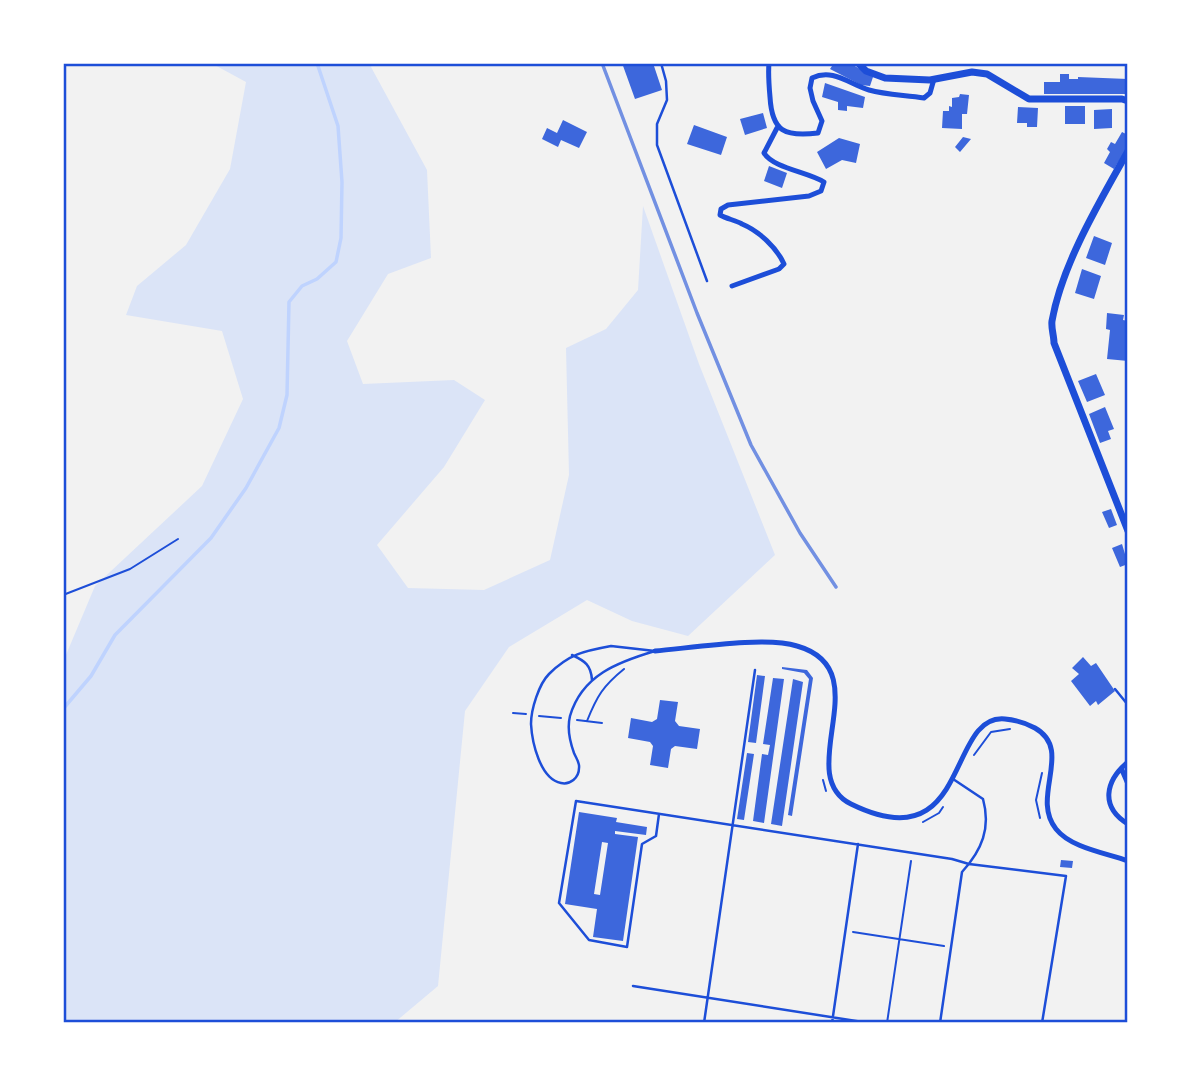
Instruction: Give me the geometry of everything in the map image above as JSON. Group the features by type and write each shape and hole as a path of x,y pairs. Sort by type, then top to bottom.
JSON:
{"street":[{"path":"769,63 771,116 777,128 788,134 818,133 822,121 810,89 812,78 821,74 836,76 870,90 924,98 930,93 934,79"},
{"path":"858,63 866,71 885,78 934,79 972,72 987,74 1029,99 1128,101"},
{"path":"732,286 779,269 784,264 780,254 763,238 743,224 720,215 721,209 728,205 809,196 821,191 824,182 769,160 764,153 777,128"},
{"path":"1128,150 1086,228 1065,279 1052,323 1054,343 1128,531"},
{"path":"655,651 780,642 813,652 831,671 835,691 835,717 829,752 829,773 834,790 847,802 866,811 891,817 916,816 934,806 953,779 969,744 983,726 996,719 1027,724 1044,733 1053,745 1046,805 1056,830 1071,841 1128,861"},
{"path":"1128,762 1109,787 1108,802 1112,810 1128,824"},
{"path":"1122,770 1128,784"}],"lane":[{"path":"661,63 667,100 657,124 657,145 707,281"},
{"path":"611,646 655,651 617,662 592,680 577,698 569,719 569,734 580,766 577,776 571,782 562,784 551,779 544,771 531,722 537,697 547,676 572,655 611,646"},
{"path":"572,655 585,661 591,669 592,680"},
{"path":"704,1023 755,670"},
{"path":"1115,690 1128,705"},
{"path":"940,1023 962,872 976,857 988,817 983,799 953,779"},
{"path":"659,814 656,836 642,844 627,947 589,940 559,903 576,801 952,859 970,864 1066,876 1042,1023"},
{"path":"832,1023 858,844"},
{"path":"633,985 869,1023"}],"path":[{"path":"63,595 130,569 178,539"},
{"path":"587,721 596,697 607,683 628,667"},
{"path":"513,713 602,723"},
{"path":"969,764 991,732 1010,729"},
{"path":"1042,771 1036,800 1042,822"},
{"path":"821,772 824,788 829,795"},
{"path":"914,824 939,813 945,805"},
{"path":"887,1023 913,853"},
{"path":"845,931 951,947"}],"shaded area":[{"path":"211,63 373,63 371,67 427,170 431,258 388,274 347,341 363,384 454,380 485,400 444,467 377,545 408,588 484,590 550,560 569,475 566,348 606,329 638,290 643,206 699,364 775,555 688,636 632,621 587,600 509,647 465,711 438,986 394,1023 63,1023 63,662 95,586 202,486 243,399 222,331 126,315 137,286 186,245 230,169 246,82"}],"building":[{"path":"622,63 653,63 662,90 635,99"},
{"path":"834,63 850,63 873,77 870,86 861,85 830,69"},
{"path":"1060,74 1069,74 1069,79 1128,79 1128,94 1044,94 1044,82 1060,82"},
{"path":"825,83 865,97 863,108 847,106 847,111 838,110 838,102 822,97"},
{"path":"960,94 969,95 967,114 962,114 962,129 942,128 943,111 949,111 952,98 959,97"},
{"path":"1065,106 1085,106 1085,124 1065,124"},
{"path":"1018,107 1038,108 1037,127 1017,123"},
{"path":"1112,109 1112,128 1094,129 1094,110"},
{"path":"763,113 767,128 745,135 740,119"},
{"path":"563,120 587,132 579,148 561,140 558,147 542,139 547,128 557,133"},
{"path":"694,125 727,137 721,155 687,144"},
{"path":"1122,132 1128,135 1128,146 1114,169 1104,163 1110,152 1107,149 1111,142 1115,144"},
{"path":"963,137 971,139 960,152 955,147"},
{"path":"839,138 860,144 856,163 842,160 826,169 817,152"},
{"path":"769,166 787,173 782,188 764,181"},
{"path":"1094,236 1112,243 1105,265 1086,258"},
{"path":"1082,269 1101,276 1094,299 1075,293"},
{"path":"1107,313 1124,315 1123,320 1128,321 1128,361 1107,359 1110,330 1106,329"},
{"path":"1096,374 1105,395 1087,402 1078,381"},
{"path":"1105,407 1114,429 1108,431 1111,439 1100,443 1089,414"},
{"path":"1111,509 1117,525 1109,528 1102,512"},
{"path":"1122,544 1128,564 1120,567 1112,548"},
{"path":"1083,657 1091,666 1096,663 1115,691 1098,705 1096,701 1090,706 1071,681 1079,674 1072,668"},
{"path":"782,667 807,670 813,678 792,816 788,815 809,679 804,673"},
{"path":"757,675 765,676 756,743 748,742"},
{"path":"773,678 784,679 764,823 753,821 762,754 768,755 770,745 763,744"},
{"path":"793,679 803,682 782,826 771,824"},
{"path":"660,700 678,702 675,721 679,726 700,729 697,749 675,746 671,749 668,768 650,765 653,746 650,742 628,738 631,718 652,722 657,719"},
{"path":"747,753 754,754 744,820 737,819"},
{"path":"579,812 617,818 616,822 647,827 646,835 615,831 615,834 638,837 623,941 593,937 597,909 565,904","holes":["602,842 608,843 600,895 594,894"]},
{"path":"1061,860 1073,861 1072,868 1060,867"}],"waterway":[{"path":"63,709 91,676 115,635 211,538 246,488 279,428 287,395 289,302 302,286 317,279 336,262 341,238 342,182 338,126 317,63"}],"railway":[{"path":"602,63 697,313 751,445 800,533 836,587"}]}
